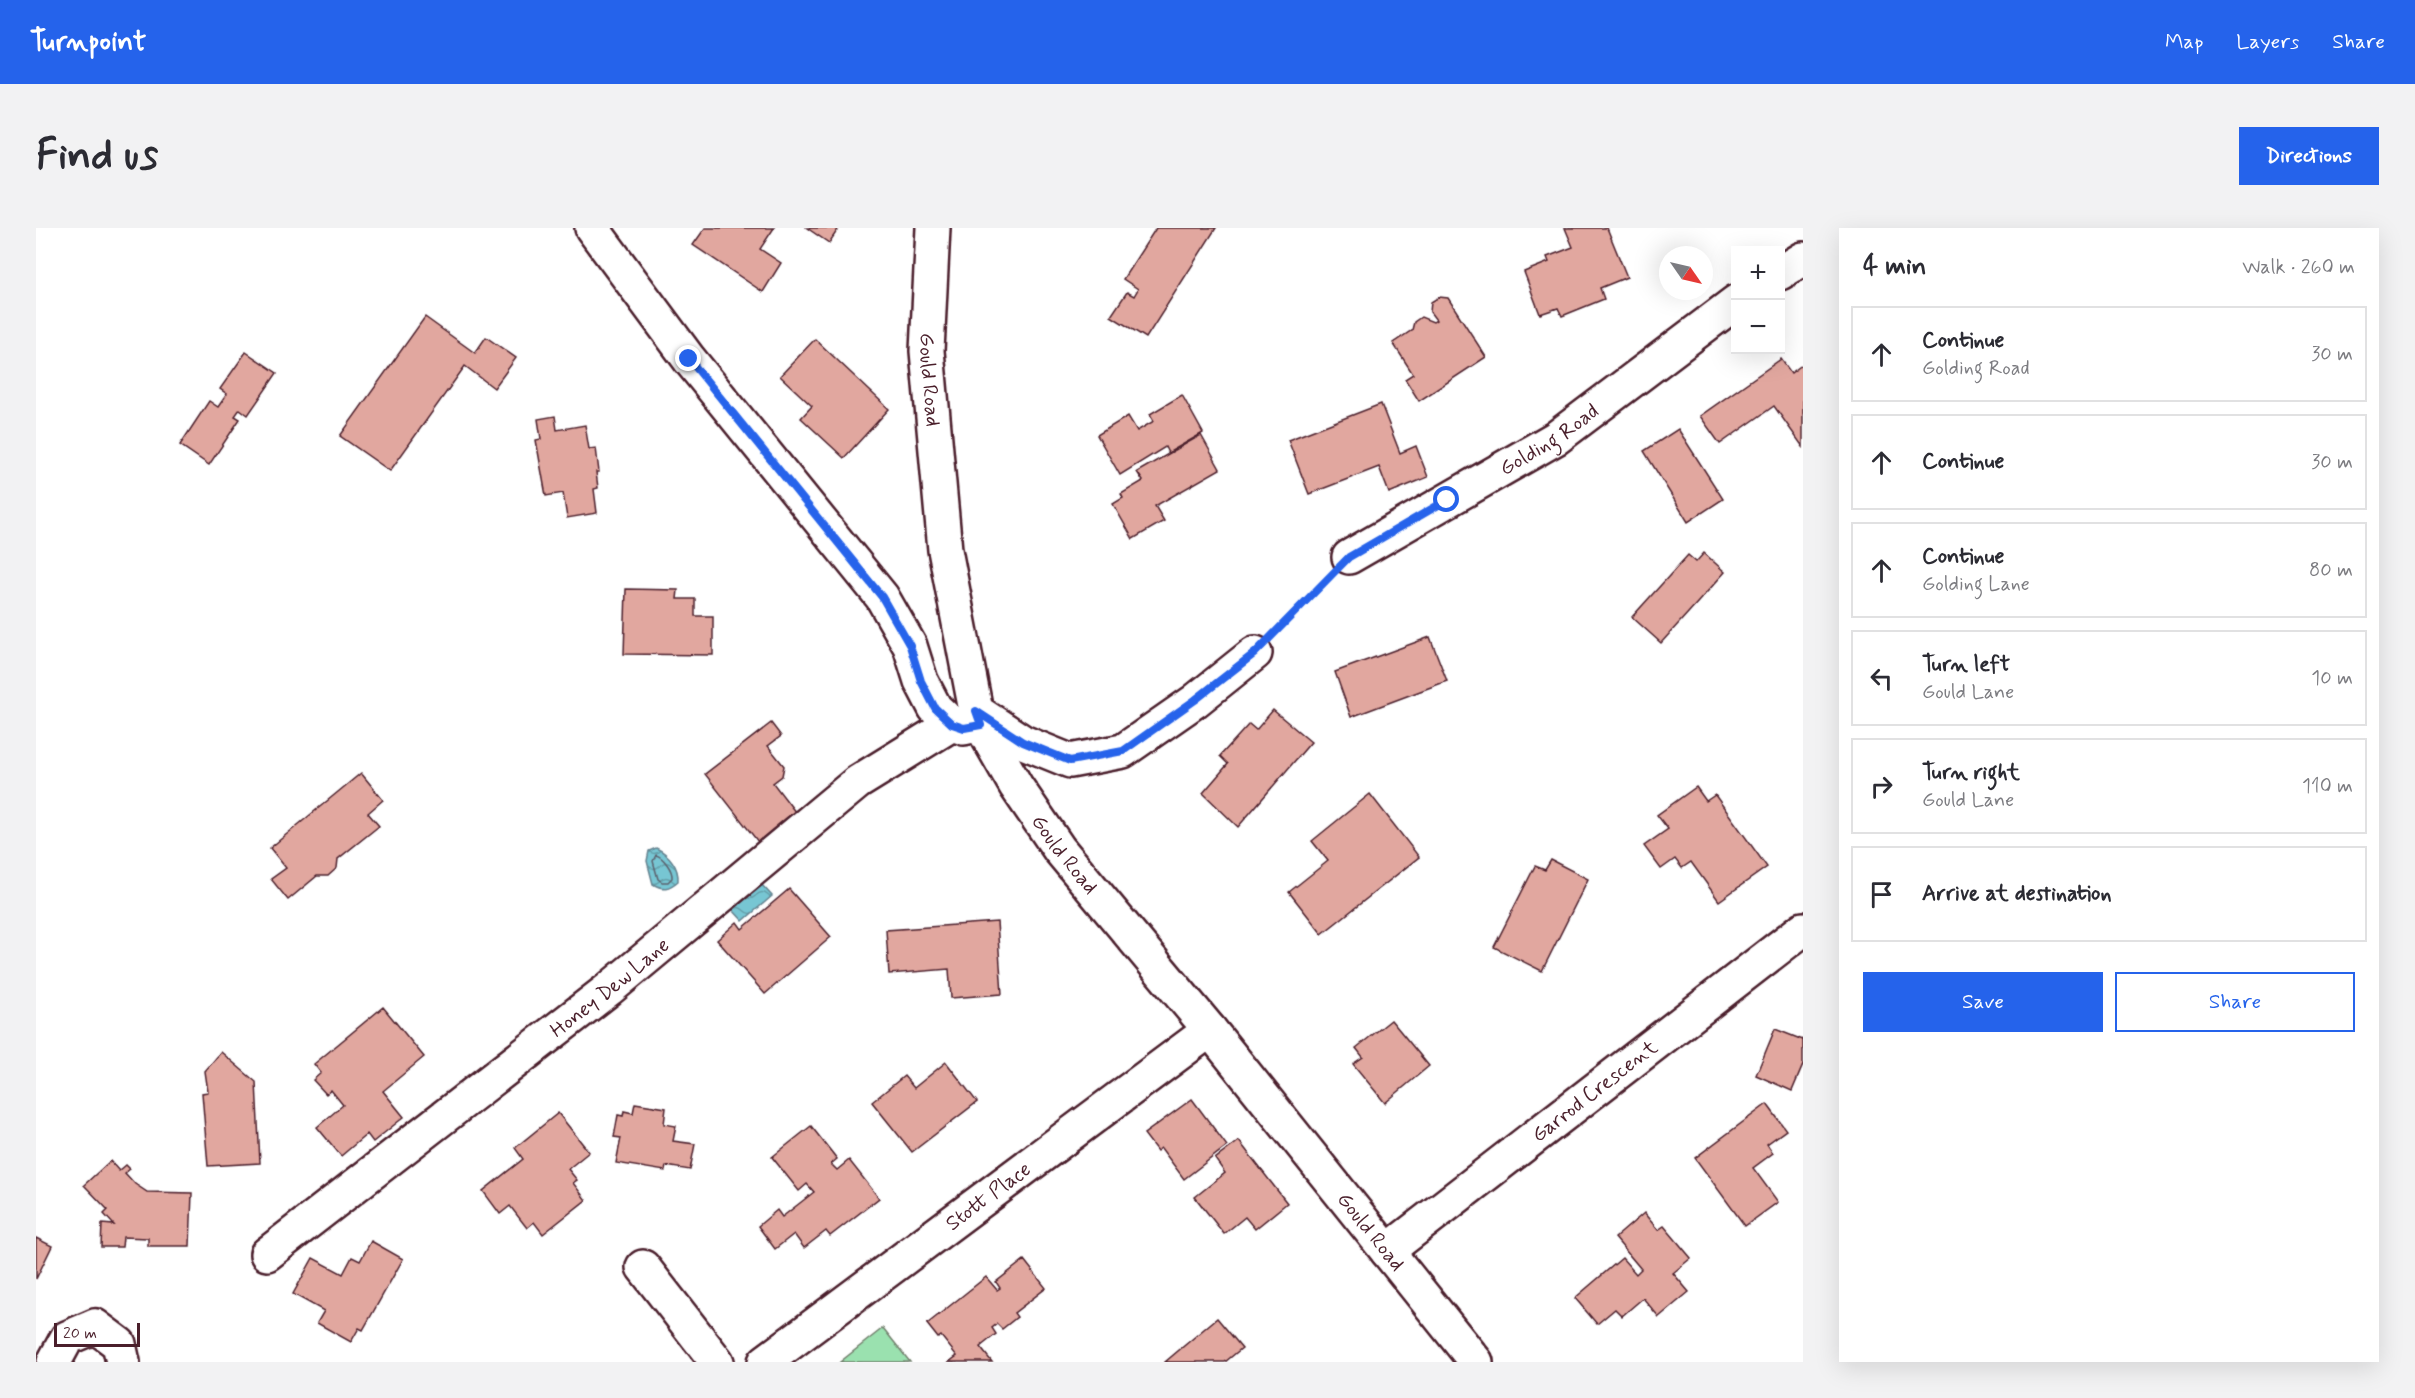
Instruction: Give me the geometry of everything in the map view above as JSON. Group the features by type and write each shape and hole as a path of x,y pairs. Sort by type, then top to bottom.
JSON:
{"street":[{"path":"592,228 689,359 882,597 910,646 921,681 935,708 1070,761 1123,751 1195,700 1255,653"},
{"name":"Gould Road","path":"933,228 927,351 945,550 970,720 1059,849 1210,1030 1476,1362"},
{"path":"1785,270 1803,259"},
{"name":"Golding Road","path":"1349,557 1556,438 1731,306"},
{"name":"Honey Dew Lane","path":"267,1254 609,989 858,782 970,720"},
{"name":"Garrod Crescent","path":"1387,1251 1803,929"},
{"name":"Stott Place","path":"765,1362 1210,1030"},
{"path":"643,1267 717,1362"},
{"path":"54,1362 67,1338 95,1326 119,1344 123,1362"}],"path":[{"path":"1255,653 1349,557"}],"green space":[{"path":"883,1328 910,1362 840,1362"}],"water":[{"path":"656,848 669,857 675,866 678,881 672,886 663,888 653,884 647,861 649,851"},
{"path":"762,885 772,896 743,921 733,910 739,905 738,903"}],"building":[{"path":"705,228 774,228 760,249 781,263 763,292 693,245"},
{"path":"807,228 839,228 829,243"},
{"path":"1156,228 1216,228 1146,338 1111,316 1127,292 1134,296 1138,289 1123,279"},
{"path":"1565,228 1607,228 1627,277 1600,288 1604,299 1562,316 1558,308 1540,314 1524,272 1549,262 1547,257 1573,247"},
{"path":"1439,297 1448,298 1486,357 1419,401 1405,379 1413,374 1393,343 1412,330 1414,322 1421,317 1433,322 1436,320 1430,312 1431,302"},
{"path":"425,317 475,353 486,337 516,358 494,388 465,366 390,471 340,436"},
{"path":"815,339 889,409 844,458 801,418 812,406 780,376"},
{"path":"246,352 277,373 248,415 240,409 235,416 240,419 209,465 180,445 209,401 218,407 227,394 220,389"},
{"path":"1781,359 1791,373 1803,364 1803,447 1774,406 1720,444 1700,416"},
{"path":"1182,395 1203,433 1168,453 1165,447 1120,475 1097,435 1128,416 1137,431 1154,421 1150,414"},
{"path":"1381,404 1400,453 1416,446 1428,477 1389,493 1379,467 1309,494 1288,440"},
{"path":"555,416 557,430 585,425 589,449 596,448 599,472 596,472 598,488 594,489 597,513 567,518 563,493 546,496 536,440 541,439 538,419"},
{"path":"1678,429 1723,499 1688,522 1644,451"},
{"path":"1201,435 1220,469 1155,506 1164,521 1133,539 1113,504 1123,498 1121,494 1143,481 1137,472"},
{"path":"1704,553 1725,572 1661,643 1632,617 1688,555 1696,562"},
{"path":"626,589 678,590 677,599 695,599 695,616 713,616 713,655 624,654"},
{"path":"1430,637 1447,681 1351,717 1335,672"},
{"path":"1273,710 1311,742 1238,827 1203,793 1228,764 1220,756 1249,724 1256,730"},
{"path":"771,723 781,736 768,746 784,766 782,776 773,783 799,817 762,847 705,774"},
{"path":"361,773 383,800 368,813 379,826 338,859 337,868 328,876 317,876 288,900 271,879 286,868 270,848"},
{"path":"1696,787 1706,801 1715,795 1767,867 1719,901 1691,862 1682,868 1675,859 1661,869 1644,846 1668,829 1657,815"},
{"path":"1370,794 1419,857 1322,934 1289,892 1328,861 1312,841"},
{"path":"1551,860 1588,879 1542,971 1494,947 1535,866 1545,870"},
{"path":"789,889 831,937 765,994 717,940 737,922 742,929"},
{"path":"997,922 1002,994 951,998 949,969 889,974 886,930"},
{"path":"383,1007 424,1057 383,1091 404,1117 373,1142 367,1134 341,1156 317,1127 343,1105 331,1090 326,1094 313,1080 321,1073 314,1064"},
{"path":"1391,1020 1429,1066 1385,1103 1353,1064 1363,1057 1356,1048"},
{"path":"1775,1029 1803,1040 1803,1065 1792,1091 1756,1075"},
{"path":"221,1052 256,1082 260,1163 208,1166 202,1093 208,1092 205,1071"},
{"path":"946,1062 977,1102 912,1152 872,1102 904,1076 914,1088"},
{"path":"1192,1099 1227,1146 1184,1179 1161,1148 1157,1151 1144,1134"},
{"path":"635,1103 666,1108 664,1124 676,1126 673,1141 695,1144 690,1170 666,1166 665,1171 616,1163 621,1138 614,1137 618,1115 623,1116 624,1111 633,1113"},
{"path":"1767,1104 1786,1130 1767,1144 1773,1153 1753,1168 1778,1202 1745,1226 1695,1158"},
{"path":"558,1113 589,1152 568,1169 577,1180 573,1183 586,1200 543,1234 534,1222 527,1228 510,1206 500,1214 483,1191 523,1159 515,1148"},
{"path":"811,1126 837,1159 831,1164 837,1170 849,1160 879,1198 830,1236 826,1231 804,1248 794,1234 775,1249 758,1226 777,1210 782,1217 814,1192 807,1184 799,1191 772,1157"},
{"path":"1239,1141 1287,1203 1255,1229 1245,1217 1224,1234 1195,1197 1225,1173 1215,1159"},
{"path":"110,1161 119,1171 126,1165 130,1169 125,1173 147,1192 192,1193 190,1246 148,1246 148,1238 123,1237 122,1247 101,1247 102,1224 114,1225 104,1214 108,1210 84,1185"},
{"path":"1644,1213 1658,1230 1664,1226 1691,1258 1673,1273 1689,1292 1659,1317 1643,1298 1622,1316 1615,1309 1597,1324 1575,1298 1622,1258 1636,1274 1641,1269 1615,1238"},
{"path":"36,1238 52,1246 36,1279"},
{"path":"371,1241 403,1259 363,1330 359,1328 351,1342 317,1323 324,1311 293,1294 313,1258 343,1274 352,1257 360,1261"},
{"path":"1024,1260 1046,1288 1014,1313 1017,1317 1002,1329 997,1324 992,1328 996,1334 980,1347 992,1362 949,1362 957,1356 941,1336 938,1338 927,1324 986,1277 997,1290 1000,1288 996,1282"},
{"path":"1217,1318 1242,1348 1225,1362 1165,1362"}],"route":[{"path":"689,359 882,597 910,646 921,681 935,708 952,724 964,728 981,725 976,711 1023,742 1070,761 1123,751 1195,700 1255,653 1349,557 1447,500"}]}
